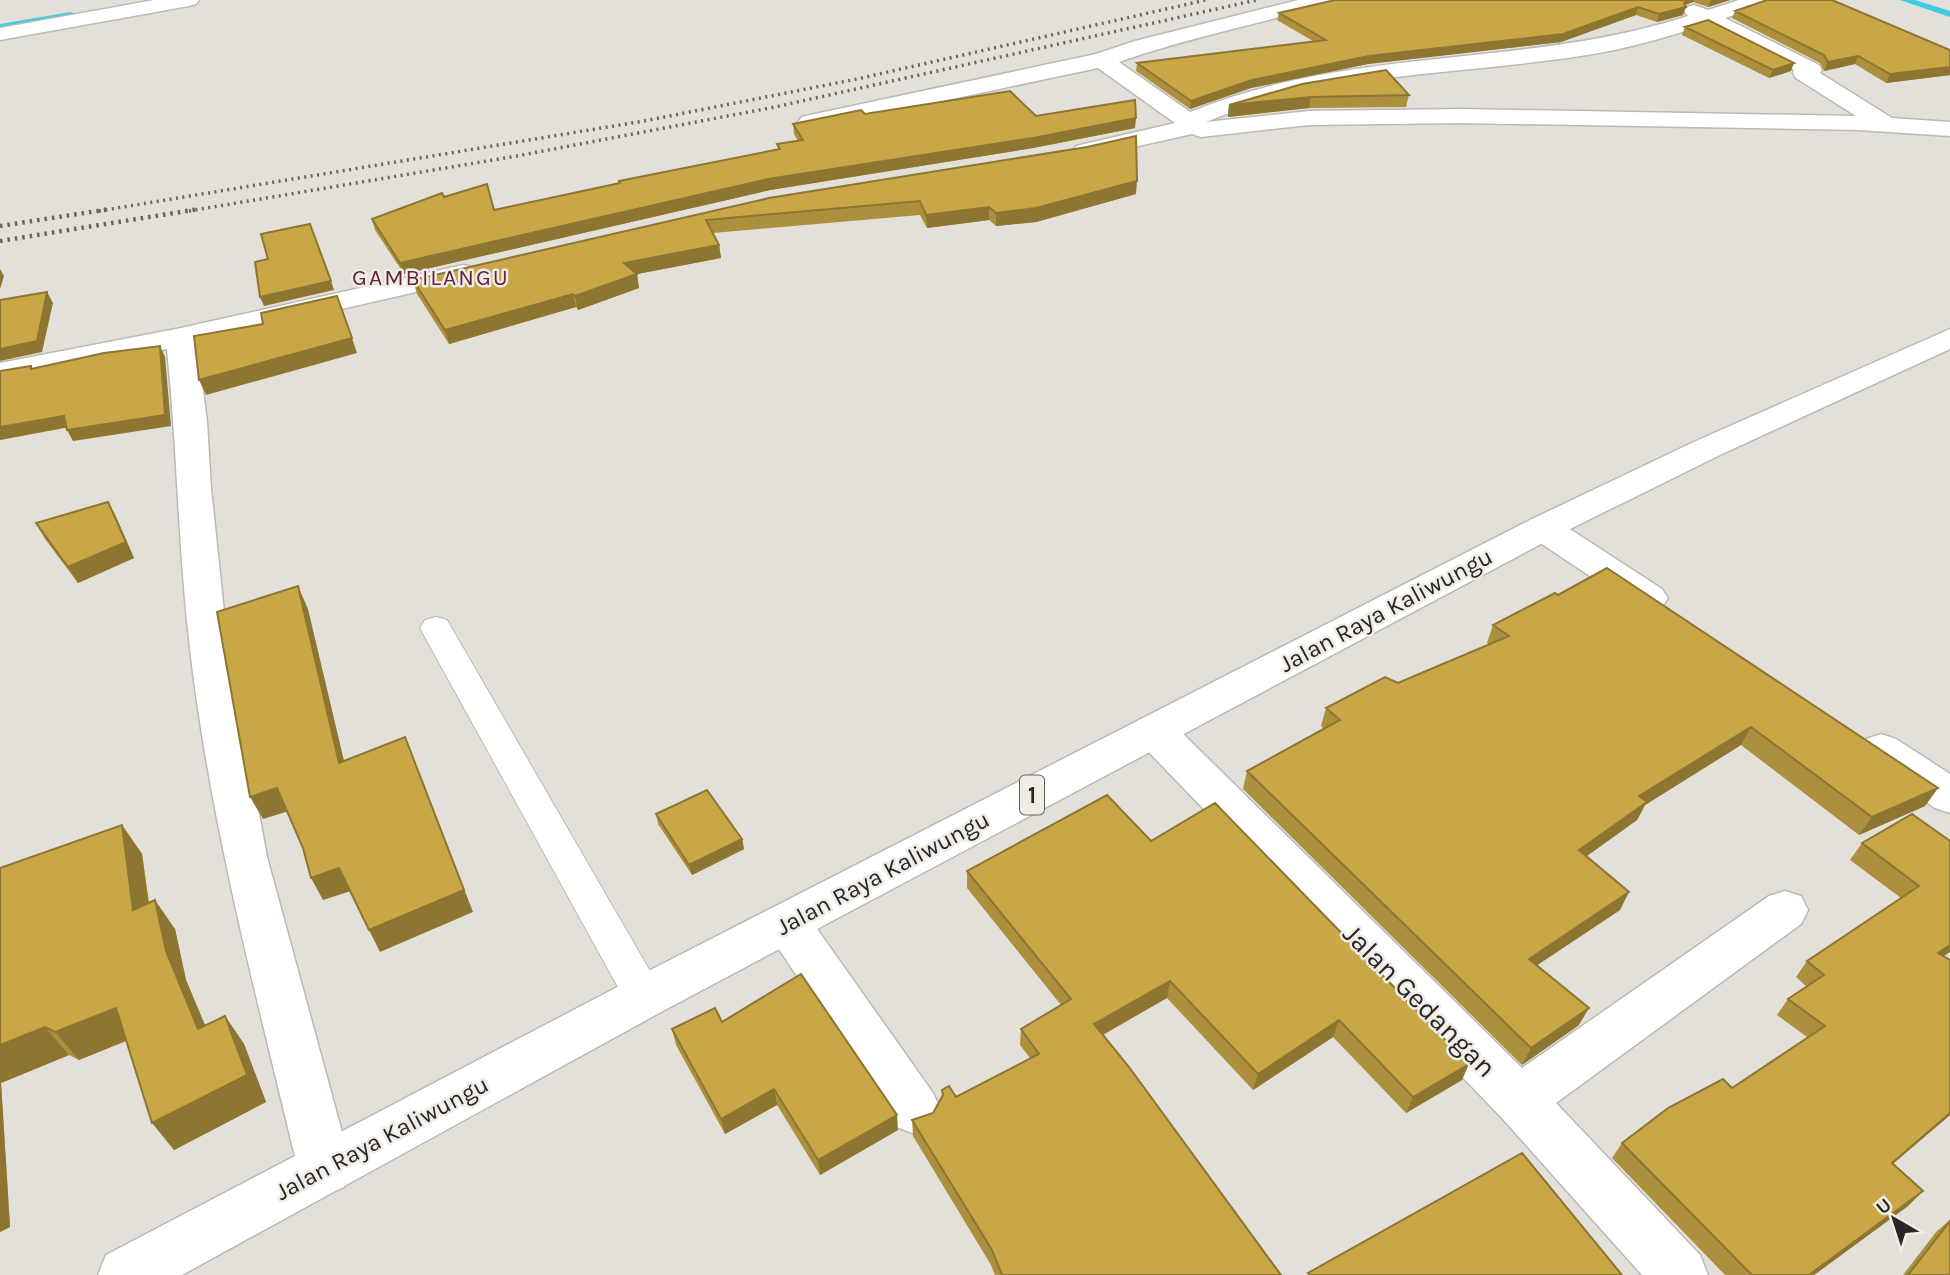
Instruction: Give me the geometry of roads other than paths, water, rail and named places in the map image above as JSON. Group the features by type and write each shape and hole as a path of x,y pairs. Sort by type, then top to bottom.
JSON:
{"street":[{"path":"0,34 190,0"},
{"path":"794,125 1102,60 1155,42 1248,21 1321,0"},
{"path":"1672,0 1811,71 1804,73 1887,125"},
{"path":"1059,155 1128,143 1189,124 1248,96 1306,81 1391,69 1570,52 1705,18 1760,0"},
{"path":"1102,60 1189,124 1203,130 1309,118 1462,116 1887,125 1950,129"},
{"path":"0,372 181,337 486,267"},
{"path":"181,337 190,412 208,640 245,857 325,1169"},
{"name":"Jalan Raya Kaliwungu","path":"126,1275 644,997 1543,528 1708,448 1950,338"},
{"path":"1543,528 1682,620"},
{"name":"Jalan Gedangan","path":"1154,731 1519,1100 1680,1275"},
{"path":"1857,734 1950,796"},
{"path":"1519,1100 1785,910"},
{"path":"787,923 915,1110"}],"lane":[{"path":"436,628 644,997"}],"waterway":[{"path":"1905,0 1950,14"},
{"path":"0,27 71,15"}],"railway":[{"path":"99,211 644,121 857,79 1206,0"},
{"path":"189,211 517,156 775,107 1257,0"},
{"path":"0,226 110,209"},
{"path":"0,241 199,209"}],"district":[{"name":"GAMBILANGU","path":"431,277"}]}
